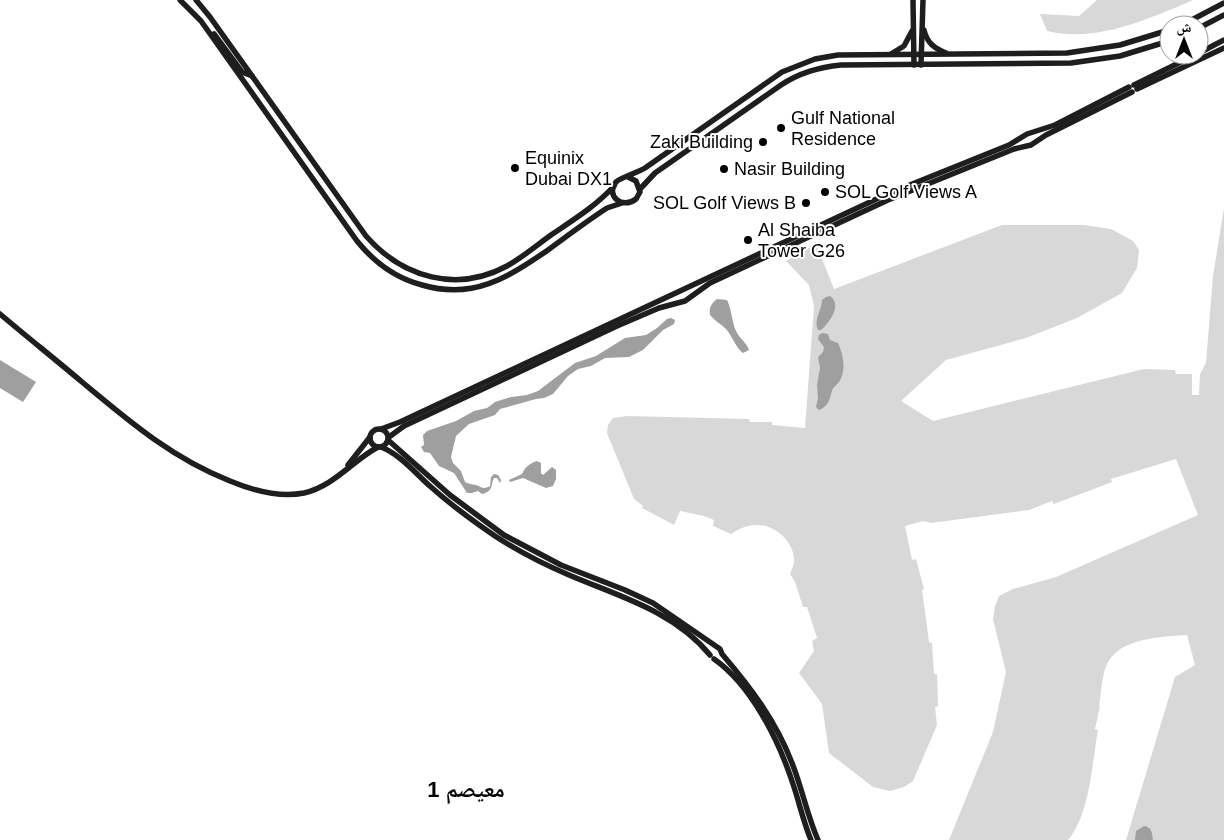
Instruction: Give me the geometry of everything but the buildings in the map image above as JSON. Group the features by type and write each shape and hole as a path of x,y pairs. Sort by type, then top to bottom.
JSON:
{"street":[{"path":"180,0 201,21 297,161 362,248 381,266 399,277 426,287 449,290 463,290 491,284 521,268 607,208 636,200 640,189 655,173 805,72 832,66 1081,65 1121,58 1159,45"},
{"path":"196,0 366,236 389,258 405,268 423,275 442,279 480,276 499,270 515,261 598,202 618,180 650,166 763,81 792,66 814,59 838,55 1049,54 1084,51 1120,45 1159,33"},
{"path":"914,0 914,55 917,65"},
{"path":"917,65 921,55 922,0"},
{"path":"1201,15 1224,3"},
{"path":"1209,23 1224,15"},
{"path":"201,21 207,24 242,72 252,76"},
{"path":"922,22 925,35 930,43 937,50 950,55"},
{"path":"890,55 905,44 914,26"},
{"path":"1209,48 1224,40"},
{"path":"340,475 373,431 400,422 885,195 1009,145 1025,135 1049,127 1224,48"},
{"path":"0,314 138,428 172,452 206,471 247,487 271,494 302,493 324,486 379,447 386,445 396,431 617,326 658,308 683,302 714,281 888,200 1005,153 1034,144 1046,135 1176,65"},
{"path":"628,177 636,181 640,189"},
{"path":"614,186 614,195 622,203"},
{"path":"399,277 403,285"},
{"path":"380,429 386,432 396,448 455,500 504,535 561,565 653,603 720,649 758,698 779,734 793,764 818,840"},
{"path":"396,431 394,441 396,448"},
{"path":"370,437 372,444 400,458 444,498 501,540 557,570 647,607 694,638 743,688 770,730 789,772 811,840"},
{"path":"712,657 711,650 717,647"},
{"path":"712,657 718,659 722,654"}],"shaded area":[{"path":"1097,0 1193,0 1159,15 1122,27 1084,34 1047,31 1040,14 1079,16"},
{"path":"1224,208 1224,840 1126,840 1175,677 1195,665 1187,635 1154,638 1132,643 1113,655 1107,664 1095,729 1098,730 1086,802 1075,829 1068,840 949,840 993,732 1006,672 993,619 999,596 1013,589 1056,577 1198,515 1176,459 1111,479 1112,482 1054,504 1052,501 1029,510 931,523 923,521 905,526 912,560 916,559 924,589 922,590 929,642 932,643 934,674 937,674 938,706 935,707 937,725 913,781 904,787 890,791 873,787 829,753 822,704 799,673 814,651 812,641 817,638 807,607 803,607 795,582 790,574 794,563 794,556 788,542 777,531 763,526 753,525 731,534 713,526 714,520 704,516 680,511 674,525 642,508 643,506 634,499 607,433 608,425 613,418 627,416 749,419 750,422 772,422 772,425 805,428 814,306 809,285 786,261 816,244 834,289 1002,225 1084,225 1111,229 1133,241 1139,250 1137,268 1122,293 1077,318 1026,338 946,360 901,401 933,421 1144,369 1175,370 1176,374 1192,374 1192,395 1199,395 1200,374 1206,363 1213,276"},
{"path":"830,296 834,300 835,309 831,319 821,330 818,330 817,319 822,300"},
{"path":"717,299 727,300 736,332 749,350 743,353 726,329 710,315 711,306"},
{"path":"671,318 675,320 674,324 663,330 643,350 629,357 605,358 591,366 578,369 568,376 553,394 500,409 495,415 469,424 456,436 451,457 453,463 461,471 465,482 484,488 490,486 491,477 494,474 498,475 501,480 500,483 497,478 494,478 490,490 486,493 482,494 478,491 467,493 454,473 439,466 430,453 424,452 421,447 424,445 423,435 427,431 456,421 474,411 487,408 495,402 538,391 575,363 596,356 625,338 646,335"},
{"path":"822,333 828,334 830,340 838,343 844,367 839,382 828,402 825,407 819,410 816,407 820,368 818,357 823,352 824,347 818,339"},
{"path":"0,360 36,382 23,402 0,388"},
{"path":"537,461 541,463 541,473 543,475 552,467 556,470 556,479 553,486 546,488 523,478 510,482 509,480 522,474 528,466"},
{"path":"1144,826 1150,829 1153,840 1135,840 1136,831"}],"place":[{"name":"Gulf National Residence","path":"781,128"},
{"name":"Zaki Building","path":"763,142"},
{"name":"Equinix Dubai DX1","path":"515,168"},
{"name":"Nasir Building","path":"724,169"},
{"name":"SOL Golf Views A","path":"825,192"},
{"name":"SOL Golf Views B","path":"806,203"},
{"name":"Al Shaiba Tower G26","path":"748,240"}],"district":[{"name":"معيصم 1","path":"466,789"}]}
